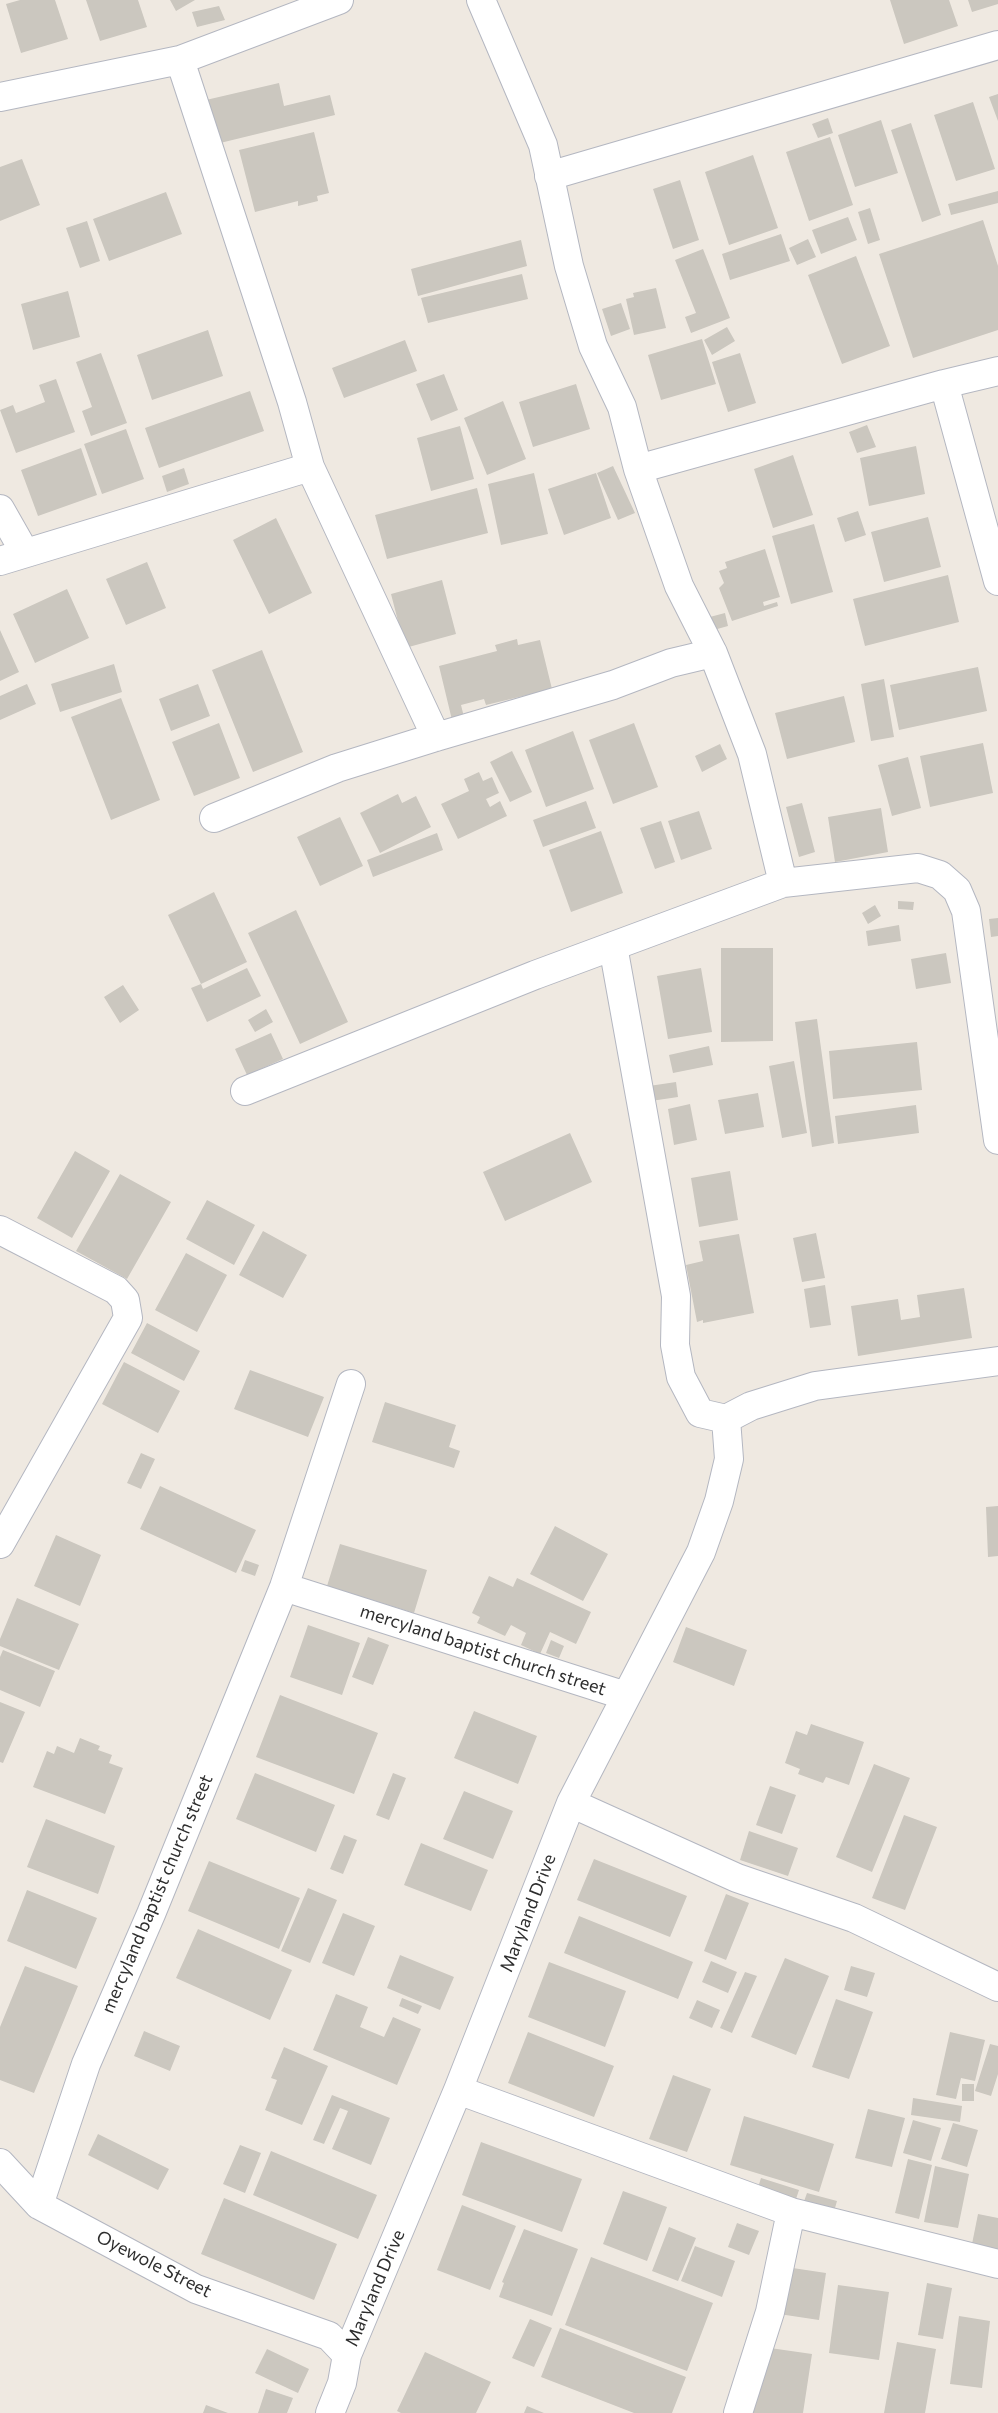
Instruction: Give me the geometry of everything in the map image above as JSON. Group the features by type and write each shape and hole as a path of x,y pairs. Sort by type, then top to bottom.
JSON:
{"street":[{"path":"0,97 180,60 339,0"},
{"path":"481,0 543,145 570,266 593,346 622,407 638,469 679,586 713,653 752,754 783,883"},
{"path":"549,176 998,45"},
{"path":"180,60 292,402 310,467 436,737"},
{"path":"638,469 944,384 998,372"},
{"path":"944,384 998,581"},
{"path":"0,510 12,557 310,467"},
{"path":"214,818 337,768 613,685 672,663 713,653"},
{"path":"245,1091 613,946 783,883 918,868 940,875 957,890 966,911 993,1058 998,1140"},
{"path":"613,946 676,1296 675,1345 681,1377 700,1413 726,1418 751,1406 815,1386 998,1361"},
{"path":"0,1230 116,1290 125,1300 128,1318 0,1544"},
{"name":"mercyland baptist church street","path":"39,2205 86,2064 151,1914 284,1587 351,1384"},
{"name":"Maryland Drive","path":"330,2413 342,2383 347,2355 458,2090 571,1803 707,1537 719,1501 729,1459 726,1418"},
{"name":"mercyland baptist church street","path":"284,1587 626,1696"},
{"path":"571,1803 737,1878 854,1918 998,1988"},
{"path":"458,2090 791,2212 998,2264"},
{"name":"Oyewole Street","path":"0,2163 39,2205 196,2289 329,2336 347,2355"},
{"path":"738,2413 770,2312 791,2212"}],"building":[{"path":"20,0 55,0 68,39 21,53 6,4"},
{"path":"86,0 138,0 147,27 100,41"},
{"path":"170,0 195,0 176,11"},
{"path":"890,0 949,0 958,26 904,44"},
{"path":"968,0 998,0 998,4 972,12"},
{"path":"219,6 225,20 197,27 192,12"},
{"path":"279,83 284,106 330,95 335,115 216,144 206,100"},
{"path":"998,94 998,121 989,97"},
{"path":"973,102 995,169 956,181 934,115"},
{"path":"828,118 833,133 818,138 812,124"},
{"path":"881,120 898,173 855,187 838,135"},
{"path":"911,123 941,215 922,222 891,130"},
{"path":"314,132 329,193 317,196 318,201 298,206 298,201 255,212 239,150"},
{"path":"830,137 853,205 809,221 786,152"},
{"path":"753,155 778,228 729,245 705,172"},
{"path":"22,159 40,205 0,221 0,167"},
{"path":"680,180 699,240 673,249 653,189"},
{"path":"998,191 998,203 951,215 948,204"},
{"path":"166,192 182,234 109,261 93,219"},
{"path":"870,208 880,240 868,244 858,212"},
{"path":"848,217 857,240 821,254 812,230"},
{"path":"983,220 998,266 998,330 913,358 879,254"},
{"path":"87,221 100,261 80,268 66,228"},
{"path":"781,234 790,261 730,280 722,254"},
{"path":"808,239 816,257 797,265 789,248"},
{"path":"521,240 527,266 418,296 411,269"},
{"path":"703,249 730,318 691,333 685,317 696,313 675,260"},
{"path":"856,256 890,346 842,364 808,275"},
{"path":"522,274 528,299 428,323 421,298"},
{"path":"656,288 666,328 634,335 626,299 634,297 633,293"},
{"path":"68,291 80,337 33,350 21,304"},
{"path":"621,303 630,329 611,336 602,309"},
{"path":"727,327 735,341 712,355 704,340"},
{"path":"208,330 223,376 152,400 137,355"},
{"path":"702,339 716,384 661,400 648,355"},
{"path":"405,340 417,371 344,398 332,368"},
{"path":"101,353 127,423 91,436 82,411 92,407 76,362"},
{"path":"740,353 756,403 728,412 712,362"},
{"path":"444,374 458,410 431,421 416,384"},
{"path":"56,379 75,432 16,453 0,410 13,405 16,413 45,402 39,385"},
{"path":"576,384 590,429 533,447 519,402"},
{"path":"250,391 264,431 159,468 145,428"},
{"path":"503,401 526,459 487,475 464,418"},
{"path":"867,425 876,447 857,453 849,432"},
{"path":"460,426 474,479 431,491 417,438"},
{"path":"126,429 144,479 102,494 84,444"},
{"path":"916,446 925,494 869,506 860,458"},
{"path":"81,448 97,495 38,516 21,470"},
{"path":"793,455 813,515 773,528 754,469"},
{"path":"613,466 635,513 618,520 597,473"},
{"path":"184,468 189,484 167,492 162,476"},
{"path":"534,473 548,534 501,545 488,484"},
{"path":"596,473 611,518 564,535 548,489"},
{"path":"477,488 488,533 387,559 375,515"},
{"path":"858,511 866,535 845,542 837,518"},
{"path":"928,517 941,567 884,582 871,532"},
{"path":"276,518 312,593 269,614 233,540"},
{"path":"814,524 833,592 791,604 772,536"},
{"path":"765,549 780,597 763,602 764,606 777,602 778,606 732,621 719,588 724,583 719,571 727,568 725,562"},
{"path":"147,562 166,608 126,625 106,579"},
{"path":"948,575 959,622 865,646 853,599"},
{"path":"442,580 456,634 405,648 391,594"},
{"path":"67,589 89,638 35,663 13,614"},
{"path":"725,613 728,626 710,631 706,618"},
{"path":"0,630 19,672 0,681"},
{"path":"517,639 518,645 540,640 552,689 486,705 484,699 461,705 464,717 452,720 439,666 497,651 495,645"},
{"path":"262,650 303,752 253,772 212,670"},
{"path":"114,664 122,692 60,712 51,684"},
{"path":"978,667 987,711 899,730 890,685"},
{"path":"884,679 894,737 871,741 861,684"},
{"path":"27,684 36,704 0,720 0,696"},
{"path":"198,684 210,716 171,731 159,699"},
{"path":"844,696 855,742 787,759 775,713"},
{"path":"121,698 160,800 111,820 71,717"},
{"path":"219,723 240,778 194,796 172,742"},
{"path":"634,723 658,787 613,804 589,740"},
{"path":"573,731 594,789 546,807 525,750"},
{"path":"983,743 993,793 930,807 920,756"},
{"path":"720,744 727,759 702,772 695,756"},
{"path":"512,751 532,792 510,802 490,762"},
{"path":"908,757 921,808 892,816 878,765"},
{"path":"479,772 483,781 492,777 499,793 486,799 490,807 500,801 507,816 458,839 441,804 469,791 464,779"},
{"path":"398,794 402,803 416,796 431,827 380,853 360,813"},
{"path":"586,801 596,828 543,847 533,820"},
{"path":"802,803 815,852 799,857 786,807"},
{"path":"881,808 888,852 835,862 828,817"},
{"path":"699,811 712,849 681,860 668,821"},
{"path":"340,817 363,866 320,886 297,837"},
{"path":"661,821 675,862 655,869 640,828"},
{"path":"601,831 623,893 571,912 549,850"},
{"path":"437,833 443,850 373,877 367,860"},
{"path":"214,892 247,962 201,984 168,915"},
{"path":"898,901 914,902 913,910 898,909"},
{"path":"875,905 881,916 868,924 862,913"},
{"path":"296,910 348,1022 300,1044 248,933"},
{"path":"998,918 998,936 991,937 989,919"},
{"path":"899,925 901,941 868,946 866,931"},
{"path":"721,948 773,948 773,1041 721,1042"},
{"path":"946,953 951,983 916,989 911,959"},
{"path":"247,968 261,996 207,1022 191,988 201,984 203,989"},
{"path":"701,968 712,1032 668,1039 657,976"},
{"path":"123,985 139,1010 120,1023 104,997"},
{"path":"266,1009 273,1022 255,1032 248,1020"},
{"path":"817,1019 834,1143 812,1147 795,1022"},
{"path":"271,1033 283,1059 247,1075 235,1049"},
{"path":"917,1042 922,1090 833,1099 829,1051"},
{"path":"709,1046 713,1065 673,1073 669,1055"},
{"path":"794,1061 807,1133 782,1138 769,1066"},
{"path":"676,1082 678,1097 651,1101 649,1086"},
{"path":"758,1093 764,1127 725,1134 718,1100"},
{"path":"690,1104 697,1140 674,1145 668,1109"},
{"path":"916,1105 919,1133 838,1144 835,1116"},
{"path":"570,1133 592,1182 505,1221 483,1172"},
{"path":"75,1151 110,1171 72,1238 37,1218"},
{"path":"730,1171 738,1220 699,1227 691,1178"},
{"path":"120,1174 171,1202 127,1279 76,1251"},
{"path":"207,1200 255,1225 234,1265 186,1239"},
{"path":"263,1231 307,1255 283,1298 239,1275"},
{"path":"816,1233 825,1278 802,1282 793,1238"},
{"path":"739,1234 754,1313 703,1323 703,1320 697,1322 686,1265 703,1261 699,1241"},
{"path":"186,1253 227,1275 197,1332 155,1310"},
{"path":"825,1285 831,1325 810,1328 804,1289"},
{"path":"964,1288 972,1338 858,1356 851,1306 898,1299 901,1320 920,1317 917,1295"},
{"path":"147,1323 200,1351 184,1381 131,1353"},
{"path":"124,1362 180,1391 158,1433 102,1404"},
{"path":"250,1370 324,1397 308,1437 234,1409"},
{"path":"385,1402 456,1425 449,1447 460,1451 454,1468 372,1442"},
{"path":"141,1453 155,1459 141,1489 127,1483"},
{"path":"160,1486 256,1530 236,1573 140,1529"},
{"path":"998,1506 998,1556 988,1557 986,1507"},
{"path":"555,1526 608,1554 583,1601 530,1574"},
{"path":"56,1535 101,1555 80,1606 34,1586"},
{"path":"340,1544 427,1570 414,1613 327,1586"},
{"path":"245,1560 259,1565 255,1576 241,1571"},
{"path":"489,1576 513,1587 517,1578 591,1612 576,1644 550,1632 540,1654 521,1645 526,1633 511,1625 505,1636 477,1623 480,1617 472,1613"},
{"path":"17,1598 79,1624 59,1670 0,1646 0,1639"},
{"path":"308,1625 360,1643 342,1695 290,1677"},
{"path":"686,1627 747,1650 734,1686 673,1662"},
{"path":"368,1637 389,1645 373,1685 352,1677"},
{"path":"551,1640 564,1646 559,1658 546,1653"},
{"path":"3,1650 55,1671 40,1707 0,1690 0,1657"},
{"path":"280,1695 378,1733 354,1794 256,1757"},
{"path":"0,1702 25,1712 3,1763 0,1762"},
{"path":"474,1711 537,1736 518,1784 454,1758"},
{"path":"811,1724 864,1742 849,1785 826,1777 823,1783 798,1774 800,1769 785,1763 796,1731 807,1735"},
{"path":"80,1738 100,1746 98,1750 112,1755 109,1763 123,1768 105,1814 33,1787 47,1751 54,1754 57,1746 74,1753"},
{"path":"874,1764 910,1778 872,1872 836,1857"},
{"path":"255,1773 335,1805 316,1852 236,1819"},
{"path":"393,1773 406,1778 389,1820 376,1815"},
{"path":"770,1786 796,1795 782,1834 756,1825"},
{"path":"464,1791 513,1811 493,1859 443,1839"},
{"path":"904,1815 937,1827 905,1910 872,1898"},
{"path":"46,1819 115,1846 98,1894 27,1867"},
{"path":"749,1831 798,1848 788,1876 740,1860"},
{"path":"344,1835 357,1840 343,1874 330,1869"},
{"path":"421,1843 488,1870 471,1911 404,1885"},
{"path":"594,1859 687,1896 670,1937 577,1900"},
{"path":"209,1861 300,1898 279,1949 188,1911"},
{"path":"308,1888 337,1900 310,1963 281,1951"},
{"path":"27,1890 97,1918 76,1969 7,1941"},
{"path":"726,1894 749,1903 726,1960 704,1951"},
{"path":"343,1913 375,1926 354,1976 322,1963"},
{"path":"579,1916 693,1962 678,1999 564,1953"},
{"path":"198,1929 292,1970 270,2020 176,1978"},
{"path":"400,1955 454,1977 440,2010 387,1988"},
{"path":"785,1958 829,1976 796,2055 751,2037"},
{"path":"711,1961 737,1972 728,1993 702,1982"},
{"path":"549,1962 626,1991 605,2047 528,2017"},
{"path":"25,1966 78,1986 34,2093 0,2080 0,2027"},
{"path":"851,1966 875,1973 867,1997 844,1990"},
{"path":"745,1972 757,1976 732,2033 720,2028"},
{"path":"336,1994 368,2007 360,2027 384,2037 393,2017 421,2029 397,2085 313,2050"},
{"path":"402,1998 422,2006 418,2014 399,2006"},
{"path":"836,1999 873,2012 849,2079 812,2067"},
{"path":"697,2000 720,2010 712,2028 689,2018"},
{"path":"144,2031 180,2046 170,2071 134,2056"},
{"path":"528,2032 614,2066 594,2117 508,2083"},
{"path":"950,2032 985,2040 975,2081 961,2078 956,2099 936,2095"},
{"path":"990,2044 998,2046 998,2074 991,2096 975,2091"},
{"path":"284,2047 328,2066 302,2125 265,2110 277,2080 271,2078"},
{"path":"673,2075 711,2089 687,2152 649,2139"},
{"path":"962,2084 974,2084 974,2101 962,2101"},
{"path":"332,2095 390,2118 371,2165 332,2149 348,2111 340,2108 324,2144 313,2140"},
{"path":"913,2098 962,2106 960,2122 911,2115"},
{"path":"868,2109 905,2118 892,2167 855,2158"},
{"path":"744,2116 834,2144 819,2192 730,2165"},
{"path":"913,2120 941,2128 931,2161 903,2153"},
{"path":"953,2123 978,2130 967,2167 941,2159"},
{"path":"98,2134 169,2169 158,2190 88,2155"},
{"path":"481,2142 582,2179 562,2232 462,2195"},
{"path":"240,2145 261,2153 245,2193 223,2184"},
{"path":"271,2151 377,2195 358,2239 253,2195"},
{"path":"908,2159 932,2165 919,2219 895,2213"},
{"path":"935,2166 969,2174 958,2228 924,2222"},
{"path":"761,2178 799,2190 793,2208 755,2197"},
{"path":"623,2191 667,2207 647,2261 603,2244"},
{"path":"807,2193 837,2201 833,2215 802,2207"},
{"path":"224,2198 337,2244 314,2300 201,2254"},
{"path":"462,2205 516,2226 490,2290 437,2270"},
{"path":"978,2214 998,2218 998,2249 972,2244"},
{"path":"737,2223 759,2231 749,2255 728,2247"},
{"path":"669,2227 696,2238 678,2281 652,2271"},
{"path":"524,2229 578,2249 552,2316 499,2297 504,2283 502,2282"},
{"path":"695,2246 735,2261 722,2297 681,2281"},
{"path":"591,2257 713,2303 687,2371 565,2325"},
{"path":"786,2267 826,2273 819,2320 779,2314"},
{"path":"927,2283 952,2288 943,2339 918,2335"},
{"path":"838,2285 889,2292 879,2360 829,2353"},
{"path":"959,2316 990,2321 982,2388 950,2384"},
{"path":"530,2319 552,2328 534,2367 512,2358"},
{"path":"560,2328 686,2377 672,2413 634,2413 541,2377"},
{"path":"897,2342 936,2349 925,2413 884,2413"},
{"path":"763,2347 812,2354 803,2413 753,2413"},
{"path":"267,2349 309,2369 298,2393 255,2373"},
{"path":"425,2352 491,2382 476,2413 401,2413 397,2411"},
{"path":"266,2389 293,2398 287,2413 258,2413"},
{"path":"206,2405 228,2413 203,2413"},
{"path":"527,2406 544,2413 524,2413"}]}
